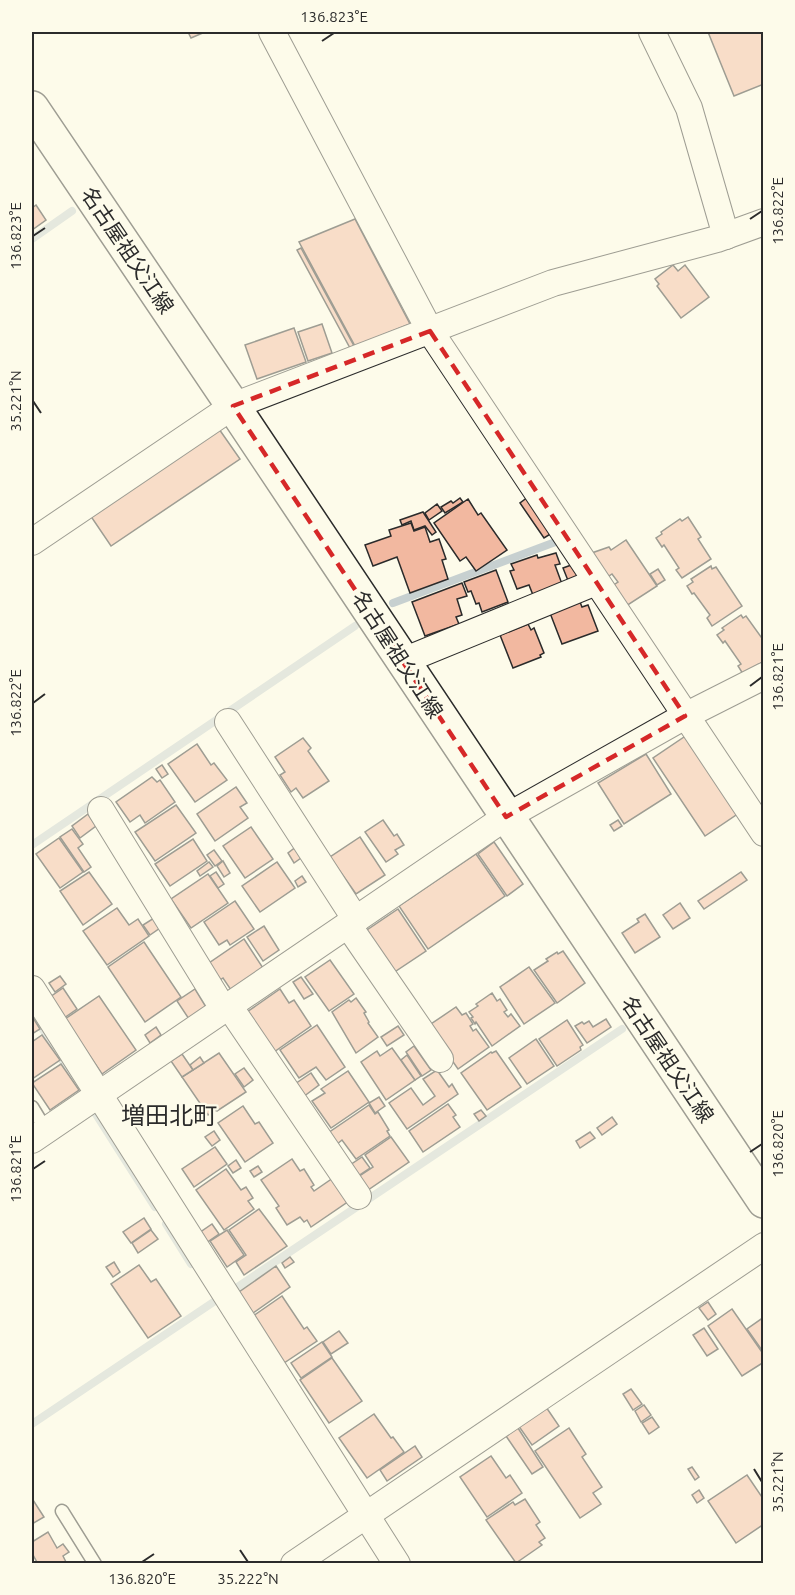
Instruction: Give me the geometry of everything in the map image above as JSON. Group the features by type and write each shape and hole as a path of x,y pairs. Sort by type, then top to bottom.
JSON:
{"main road":[{"name":"名古屋祖父江線","path":"32,108 764,1201"}],"street":[{"path":"272,32 430,331 764,832"},
{"path":"652,32 689,108 726,236"},
{"path":"32,542 233,406 553,283 726,236 764,222"},
{"path":"403,661 596,582"},
{"path":"39,1135 506,817 685,716 764,676"},
{"path":"228,722 440,1059"},
{"path":"101,810 226,1008 358,1196"},
{"path":"32,989 397,1563"},
{"path":"294,1563 764,1246"}],"lane":[{"path":"32,1107 39,1135"},
{"path":"62,1511 95,1563"}],"highlighted area":[{"path":"430,331 685,716 506,817 233,406"}],"building":[{"path":"188,32 205,32 191,38"},
{"path":"708,32 764,32 764,84 734,96"},
{"path":"36,205 46,220 32,230 32,208"},
{"path":"355,219 410,324 355,346 299,242"},
{"path":"301,248 354,346 350,348 297,250"},
{"path":"673,265 678,271 685,265 709,297 681,318 657,286 659,284 655,279"},
{"path":"322,324 332,353 308,361 298,332"},
{"path":"294,328 306,362 257,379 245,345"},
{"path":"219,429 240,459 111,546 90,515"},
{"path":"528,497 552,533 544,538 520,503"},
{"path":"460,498 463,502 445,513 441,507"},
{"path":"468,499 478,515 481,513 507,550 476,571 466,557 460,561 434,523"},
{"path":"437,504 442,511 429,520 425,513"},
{"path":"423,512 436,532 432,535 425,526 414,530 411,521 402,525 400,520"},
{"path":"688,517 711,559 682,578 676,570 679,568 664,545 662,547 656,538 680,519 682,521"},
{"path":"411,523 414,531 425,527 430,542 439,539 446,559 442,560 448,579 410,593 397,557 373,566 365,545 391,536 389,530"},
{"path":"626,540 657,586 623,608 609,588 618,582 612,574 603,580 586,555 609,547 611,550"},
{"path":"556,553 560,564 555,565 562,584 533,595 529,585 517,589 510,571 514,570 511,564 537,555 538,558"},
{"path":"574,564 580,578 569,583 563,568"},
{"path":"711,566 712,569 716,567 742,606 712,626 707,618 710,615 687,586 693,582 691,579"},
{"path":"658,569 665,580 657,585 650,574"},
{"path":"496,570 508,602 482,612 479,603 476,604 471,591 468,592 464,582"},
{"path":"462,583 467,596 457,599 462,615 456,617 459,624 425,636 412,602"},
{"path":"580,602 582,607 588,605 598,631 562,644 550,613"},
{"path":"741,615 743,618 746,616 764,641 764,661 743,674 738,666 741,664 725,641 723,643 717,635 724,630 722,628"},
{"path":"528,624 531,630 534,628 544,653 540,655 541,657 513,668 500,635"},
{"path":"687,735 739,813 705,836 653,758"},
{"path":"303,738 311,748 308,751 329,781 303,798 296,788 291,792 280,775 285,772 275,757"},
{"path":"197,744 211,765 214,763 227,780 195,802 168,764"},
{"path":"646,754 671,794 624,824 598,783"},
{"path":"162,765 168,774 162,778 156,769"},
{"path":"152,777 157,782 160,780 175,802 145,823 140,815 130,822 116,802"},
{"path":"236,787 247,803 240,807 248,818 215,841 197,814"},
{"path":"176,805 196,833 155,861 135,832"},
{"path":"88,814 96,826 80,838 72,826"},
{"path":"383,820 394,836 397,834 404,845 395,850 398,854 386,862 365,832"},
{"path":"618,820 622,826 614,831 610,825"},
{"path":"251,827 273,859 245,878 223,846"},
{"path":"72,829 83,844 78,848 91,867 84,872 60,837"},
{"path":"360,837 385,875 356,894 330,857"},
{"path":"59,838 83,872 60,888 36,854"},
{"path":"193,839 207,861 170,886 155,864"},
{"path":"494,842 523,884 507,896 478,854"},
{"path":"301,843 308,853 294,863 288,853"},
{"path":"214,850 222,861 215,866 207,855"},
{"path":"476,854 505,896 428,949 399,906"},
{"path":"223,861 230,873 224,877 217,866"},
{"path":"209,862 213,867 200,876 197,871"},
{"path":"277,862 295,888 260,912 242,886"},
{"path":"89,872 112,904 83,925 60,891"},
{"path":"216,872 224,884 218,888 210,876"},
{"path":"741,872 747,880 704,909 698,901"},
{"path":"208,874 228,903 191,928 171,899"},
{"path":"302,876 306,882 298,887 295,881"},
{"path":"235,901 254,929 230,945 227,940 219,945 204,922"},
{"path":"680,903 690,918 673,929 663,915"},
{"path":"117,908 129,925 138,919 149,936 107,965 83,931"},
{"path":"398,909 426,951 393,973 364,932"},
{"path":"645,914 660,937 635,953 622,933 639,922 637,919"},
{"path":"154,918 160,928 150,935 143,925"},
{"path":"264,926 279,950 263,961 247,937"},
{"path":"244,939 263,968 231,990 223,978 220,980 209,963"},
{"path":"144,942 181,997 145,1022 108,967"},
{"path":"563,951 585,983 557,1003 534,970 548,961 546,959"},
{"path":"330,960 354,994 329,1011 305,977"},
{"path":"529,967 555,1003 524,1024 500,987"},
{"path":"60,976 66,984 55,992 49,983"},
{"path":"301,977 313,994 304,999 293,982"},
{"path":"63,988 77,1009 64,1018 50,997"},
{"path":"195,989 206,1007 189,1019 177,1001"},
{"path":"280,989 289,1003 294,1000 311,1026 274,1052 247,1012"},
{"path":"492,993 497,1001 500,999 507,1010 504,1012 508,1017 511,1014 520,1026 492,1046 469,1012"},
{"path":"99,996 136,1050 102,1074 65,1019"},
{"path":"356,998 366,1012 364,1013 368,1023 378,1037 356,1053 332,1012"},
{"path":"456,1007 462,1015 466,1013 473,1024 470,1026 473,1031 476,1029 489,1047 458,1069 428,1026"},
{"path":"32,1016 40,1029 32,1034"},
{"path":"606,1019 611,1027 587,1043 575,1026 589,1021 593,1027"},
{"path":"567,1020 583,1045 580,1047 581,1050 557,1066 539,1039"},
{"path":"317,1025 345,1067 326,1080 316,1067 299,1078 280,1050"},
{"path":"398,1026 404,1035 387,1046 381,1037"},
{"path":"156,1027 161,1035 150,1043 145,1035"},
{"path":"42,1035 60,1060 32,1079 32,1042"},
{"path":"536,1039 554,1066 527,1084 509,1058"},
{"path":"414,1046 431,1070 422,1076 406,1052"},
{"path":"392,1048 415,1080 386,1100 361,1062 377,1051 380,1056"},
{"path":"496,1051 521,1087 487,1110 461,1073 491,1052"},
{"path":"219,1053 246,1092 208,1115 182,1077"},
{"path":"182,1054 193,1070 182,1077 171,1061"},
{"path":"407,1055 421,1076 415,1080 401,1060"},
{"path":"200,1057 204,1063 193,1070 190,1065"},
{"path":"61,1064 79,1090 50,1110 32,1083"},
{"path":"244,1068 253,1080 244,1087 235,1074"},
{"path":"437,1070 449,1087 452,1084 458,1094 407,1129 389,1103 411,1088 423,1105 435,1096 423,1079"},
{"path":"348,1071 369,1102 331,1128 312,1101 325,1093 321,1089"},
{"path":"311,1073 319,1085 303,1097 295,1084"},
{"path":"379,1097 385,1106 375,1113 369,1103"},
{"path":"448,1104 456,1115 453,1117 460,1127 423,1152 409,1131"},
{"path":"369,1105 375,1114 378,1112 390,1136 356,1159 342,1140 336,1145 328,1133"},
{"path":"243,1106 255,1124 259,1122 273,1143 245,1162 218,1123"},
{"path":"481,1110 486,1116 479,1121 474,1114"},
{"path":"612,1117 617,1124 602,1135 597,1128"},
{"path":"214,1131 220,1140 212,1146 205,1137"},
{"path":"590,1132 595,1138 580,1148 576,1141"},
{"path":"391,1137 409,1162 368,1190 358,1177 373,1167 365,1155"},
{"path":"215,1147 227,1164 194,1187 182,1169"},
{"path":"362,1157 370,1168 358,1176 350,1165"},
{"path":"292,1159 300,1171 304,1169 314,1185 311,1187 314,1191 333,1178 349,1201 311,1227 307,1220 304,1222 300,1217 287,1225 276,1208 279,1206 261,1180"},
{"path":"236,1160 241,1168 233,1173 228,1166"},
{"path":"258,1166 262,1172 254,1177 250,1171"},
{"path":"226,1169 241,1190 246,1187 253,1198 248,1201 254,1209 224,1230 196,1190"},
{"path":"259,1209 287,1246 244,1275 236,1262 246,1255 229,1230"},
{"path":"144,1218 151,1229 131,1243 123,1232"},
{"path":"212,1224 219,1234 206,1243 199,1233"},
{"path":"151,1230 158,1239 138,1253 132,1243"},
{"path":"227,1230 244,1255 227,1267 210,1241"},
{"path":"290,1257 294,1262 285,1268 282,1263"},
{"path":"114,1262 120,1272 113,1277 106,1267"},
{"path":"139,1265 151,1282 156,1279 181,1316 148,1338 111,1284"},
{"path":"276,1266 290,1287 253,1313 239,1292"},
{"path":"282,1296 304,1329 307,1327 317,1341 284,1363 253,1316"},
{"path":"708,1302 716,1314 708,1320 699,1308"},
{"path":"732,1309 764,1355 764,1362 742,1376 708,1326"},
{"path":"764,1317 764,1353 747,1329"},
{"path":"704,1328 718,1349 707,1356 693,1335"},
{"path":"339,1331 348,1343 331,1354 323,1342"},
{"path":"322,1342 332,1357 301,1378 291,1363"},
{"path":"332,1358 362,1401 329,1423 300,1380"},
{"path":"631,1389 642,1404 633,1410 623,1394"},
{"path":"644,1405 651,1415 641,1422 635,1411"},
{"path":"546,1407 559,1426 532,1445 518,1425"},
{"path":"374,1414 404,1452 367,1478 339,1438"},
{"path":"652,1417 659,1427 649,1434 642,1423"},
{"path":"518,1428 543,1467 532,1474 506,1436"},
{"path":"569,1428 586,1454 582,1457 602,1487 593,1493 601,1504 580,1518 535,1451"},
{"path":"415,1446 422,1457 387,1481 380,1470"},
{"path":"491,1456 506,1478 510,1475 522,1493 487,1517 460,1477"},
{"path":"692,1467 699,1477 695,1480 688,1469"},
{"path":"747,1475 764,1500 764,1524 736,1543 708,1501"},
{"path":"699,1490 704,1498 697,1503 692,1495"},
{"path":"525,1499 540,1522 536,1525 545,1538 539,1542 542,1545 516,1563 486,1520 513,1502 515,1505"},
{"path":"32,1501 44,1517 32,1524"},
{"path":"48,1532 57,1548 63,1544 69,1552 63,1556 67,1564 38,1564 32,1553 32,1542"}],"waterway":[{"path":"32,239 72,211"},
{"path":"393,603 558,541"},
{"path":"32,845 355,626"},
{"path":"32,1012 82,1092"},
{"path":"236,1288 622,1029"},
{"path":"94,1111 155,1207"},
{"path":"166,1224 191,1264"},
{"path":"32,1424 215,1301"}],"district":[{"name":"増田北町","path":"169,1115"}]}
